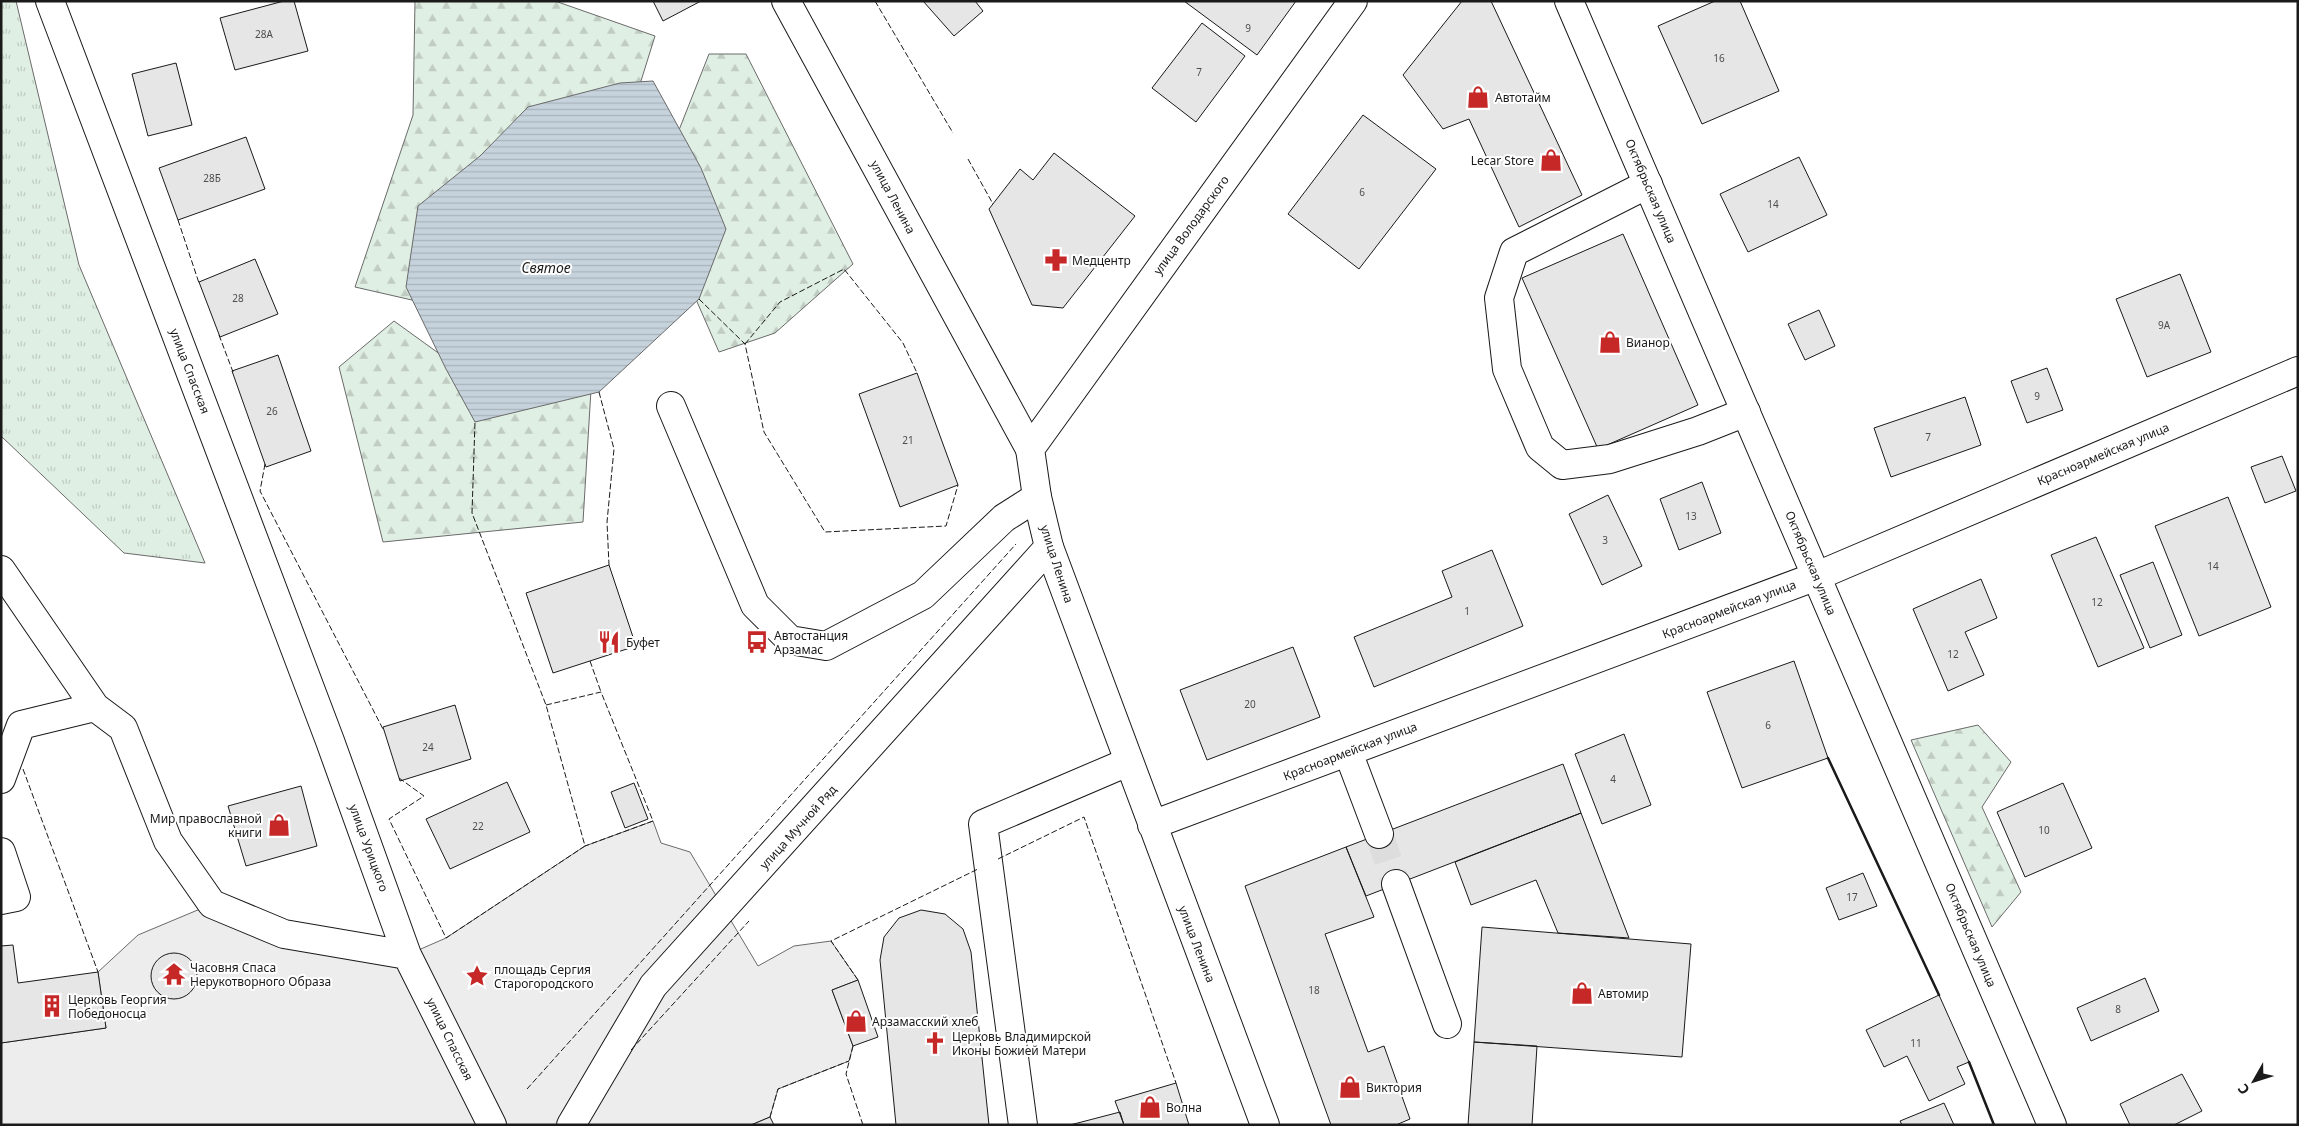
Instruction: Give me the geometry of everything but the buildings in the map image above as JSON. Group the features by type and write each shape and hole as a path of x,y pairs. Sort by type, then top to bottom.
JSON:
{"street":[{"name":"улица Спасская","path":"50,1 330,741"},
{"name":"улица Ленина","path":"786,1 1030,449 1037,497 1049,547 1265,1125"},
{"name":"улица Володарского","path":"1030,449 1353,1"},
{"name":"Октябрьская улица","path":"1569,1 2052,1125"},
{"path":"1648,184 1514,252 1499,298 1507,370 1532,430 1540,447 1562,465 1610,459 1698,431 1746,412"},
{"name":"Красноармейская улица","path":"1152,825 1817,576 2298,372"},
{"path":"671,406 756,605 790,640 826,646 923,594 1004,518 1037,497"},
{"name":"улица Мучной Ряд","path":"571,1125 653,986 1049,547"},
{"path":"1,570 96,707 123,728 168,841 212,904 284,934 407,955"},
{"path":"1,779 21,725 96,707"},
{"name":"улица Урицкого","path":"330,741 407,955"},
{"path":"1348,752 1379,834"},
{"path":"1022,1125 983,824 1128,762"},
{"path":"1,852 16,897 1,900"},
{"path":"1396,884 1447,1024"},
{"name":"улица Спасская","path":"407,955 492,1125"}],"green space":[{"path":"1,1 16,1 79,265 205,563 124,553 1,436"},
{"path":"415,1 555,1 655,36 631,113 425,303 355,287 413,115"},
{"path":"709,54 746,54 853,264 775,333 719,352 687,279 666,163"},
{"path":"394,321 491,391 592,373 583,522 383,542 339,367"},
{"path":"1978,725 2011,762 1982,807 2021,892 1992,927 1911,740"}],"shaded area":[{"name":"площадь Сергия Старогородского","path":"653,821 661,843 690,852 758,966 794,946 831,941 858,980 832,990 853,1046 849,1061 778,1089 770,1117 751,1125 1,1125 1,1043 106,1028 98,972 138,935 212,904 407,955 446,938 585,846"}],"water":[{"name":"Святое","path":"653,81 701,168 726,229 699,299 599,392 475,422 446,369 406,287 418,206 480,156 528,107 620,83"}],"tunnel":[{"path":"1379,834 1396,884"}],"fence":[{"path":"875,1 953,133"},
{"path":"968,159 993,204"},
{"path":"178,220 199,283"},
{"path":"745,344 780,302 844,269 903,343 917,373"},
{"path":"699,299 745,344 764,432 825,532 946,526 958,485"},
{"path":"219,335 233,372"},
{"path":"599,392 614,449 607,522 609,565"},
{"path":"399,778 424,796 389,819 446,938 585,846 546,705 472,513 475,422"},
{"path":"265,464 260,491 384,731"},
{"path":"527,1089 1016,544"},
{"path":"590,661 601,692"},
{"path":"546,705 601,692 653,821 585,846"},
{"path":"23,769 98,972"},
{"path":"998,859 1084,817 1176,1083"},
{"path":"858,980 831,941 978,869"},
{"path":"631,1050 749,921"},
{"path":"853,1046 846,1074 863,1125"},
{"path":"770,1117 778,1089 849,1061"}],"wall":[{"path":"1828,758 1939,995"},
{"path":"1969,1062 1994,1125"}],"place":[{"name":"Автотайм","path":"1478,97"},
{"name":"Lecar Store","path":"1551,160"},
{"name":"Медцентр","path":"1056,260"},
{"name":"Вианор","path":"1610,342"},
{"name":"Буфет","path":"609,642"},
{"name":"Автостанция Арзамас","path":"757,642"},
{"name":"Мир православной книги","path":"279,825"},
{"name":"Часовня Спаса Нерукотворного Образа","path":"174,974"},
{"name":"площадь Сергия Старогородского","path":"477,976"},
{"name":"Автомир","path":"1582,993"},
{"name":"Церковь Георгия Победоносца","path":"52,1006"},
{"name":"Арзамасский хлеб","path":"856,1021"},
{"name":"Церковь Владимирской Иконы Божией Матери","path":"935,1043"},
{"name":"Виктория","path":"1350,1087"},
{"name":"Волна","path":"1150,1107"}]}
